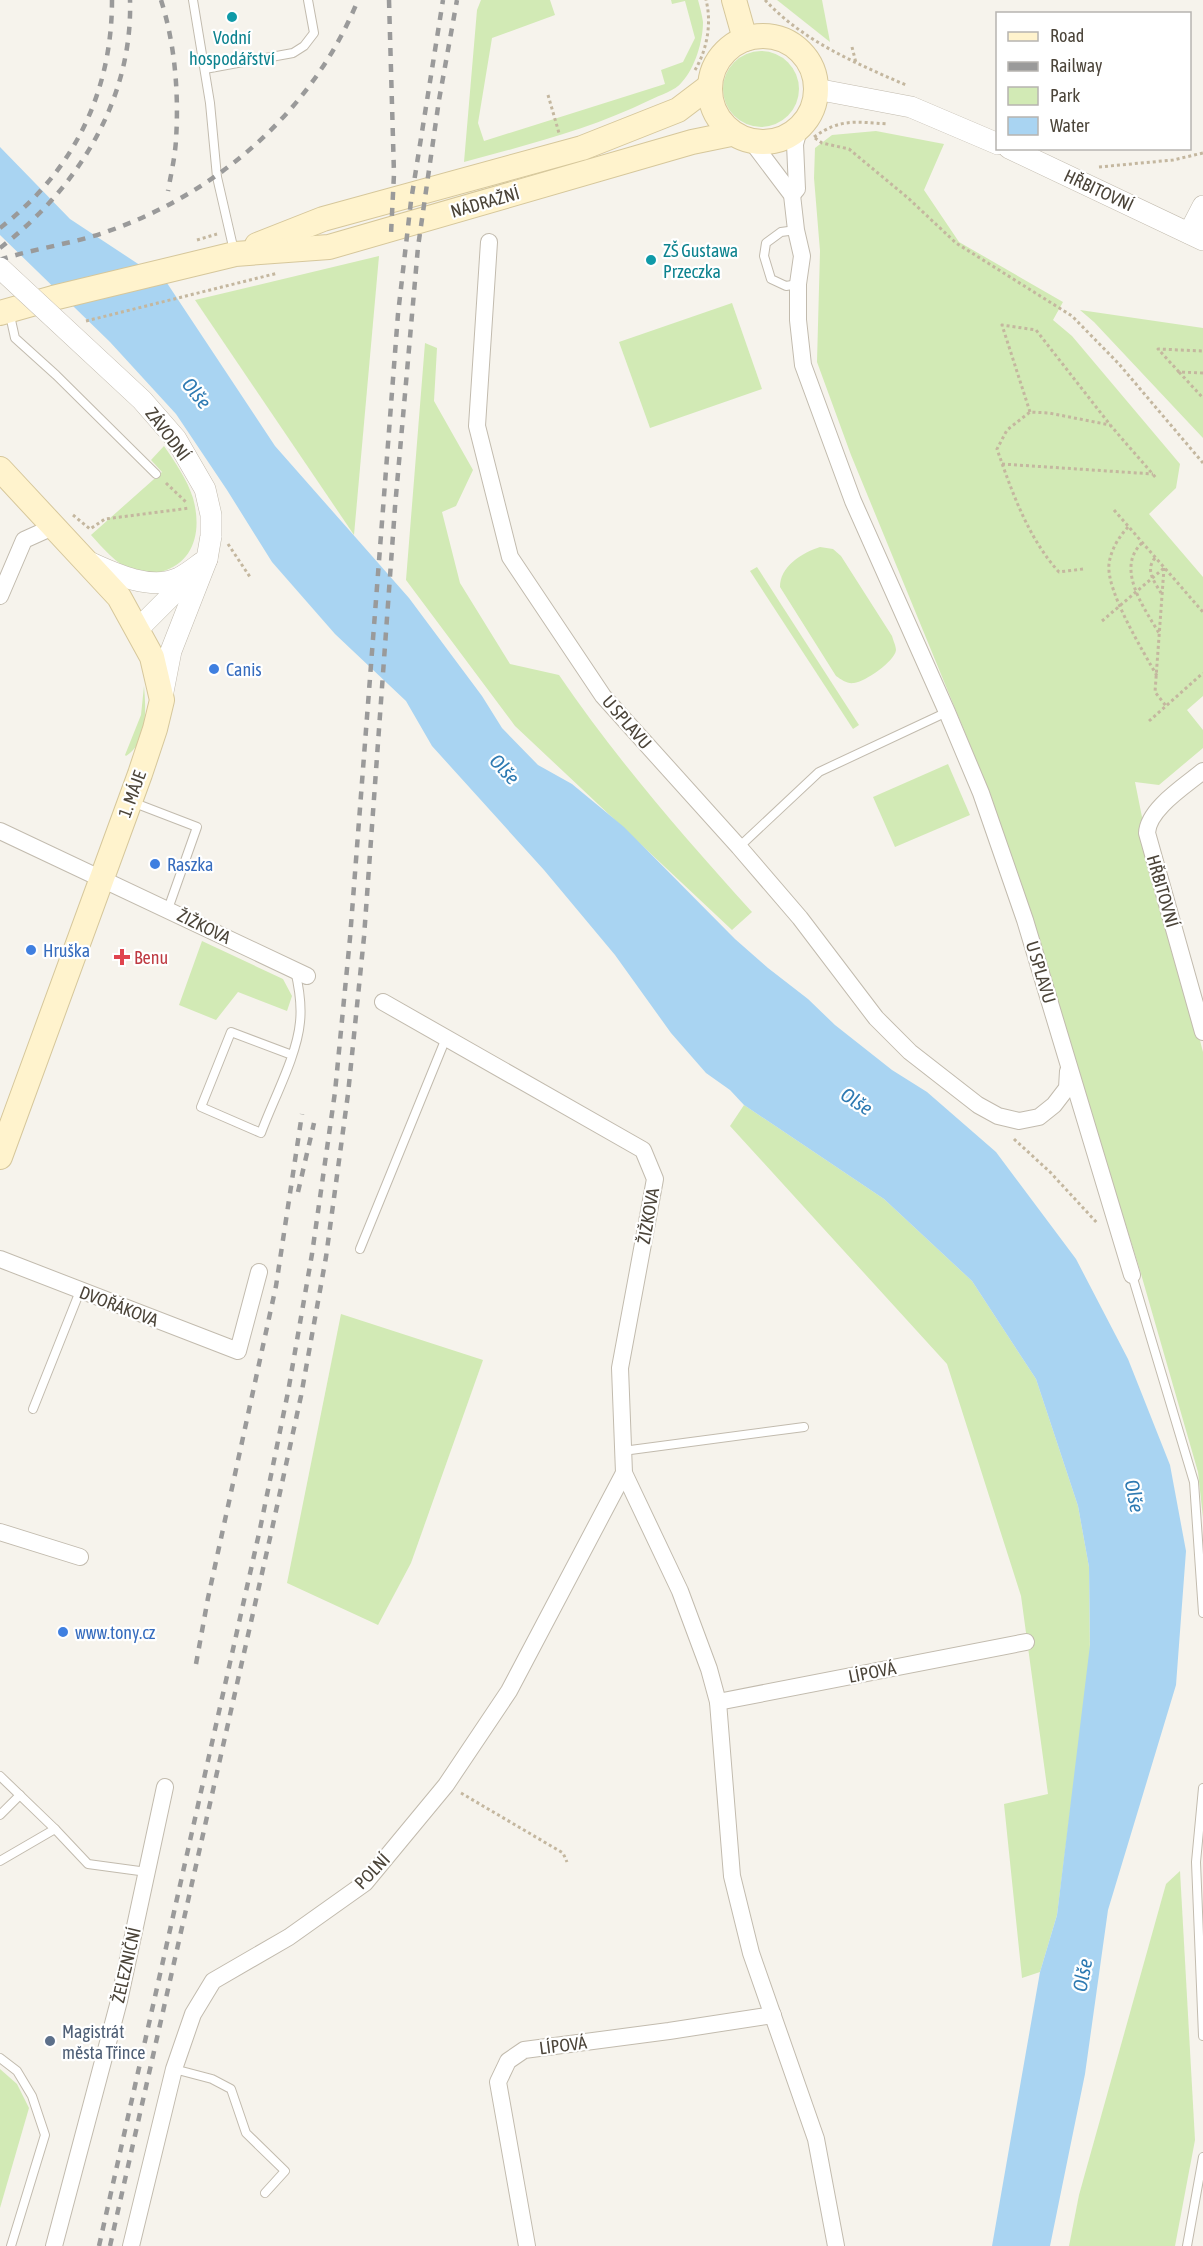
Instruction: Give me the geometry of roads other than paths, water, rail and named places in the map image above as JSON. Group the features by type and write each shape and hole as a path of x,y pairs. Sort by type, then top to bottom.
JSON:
{"main road":[{"path":"734,0 745,39"},
{"path":"742,138 720,120 713,109 707,88 717,62 729,48 745,39 763,36 778,37 797,46 812,66 816,89 811,111 800,126"},
{"name":"NÁDRAŽNÍ","path":"5,312 53,298 235,254 323,219 582,148 678,110 707,88"},
{"name":"NÁDRAŽNÍ","path":"235,254 329,248 692,142 742,138 774,142 787,137 800,126"},
{"name":"1. MÁJE","path":"0,469 88,561 119,597 152,657 162,700 155,729 130,801 0,1157"}],"street":[{"path":"816,89 911,107 996,143"},
{"name":"U SPLAVU","path":"800,126 795,144 797,189 792,195 802,256 798,284 798,320 803,365 853,501 981,793 1055,1018 1132,1275"},
{"path":"742,138 792,195"},
{"name":"HŘBITOVNÍ","path":"1012,150 1196,236"},
{"path":"1196,236 1203,206"},
{"name":"U SPLAVU","path":"489,242 477,426 510,557 603,696 739,847 800,918 876,1018 910,1052 978,1105 998,1116 1019,1121 1039,1117 1054,1105 1067,1088 1068,1067"},
{"name":"ZÁVODNÍ","path":"0,268 142,400 176,439 206,489 211,515 211,536 207,559 171,651 162,700"},
{"path":"0,596 24,540 55,526"},
{"path":"88,561 122,577 155,582 178,579 207,559"},
{"path":"138,629 207,559"},
{"name":"HŘBITOVNÍ","path":"1203,771 1156,811 1147,824 1147,833 1203,1032"},
{"name":"ŽIŽKOVA","path":"0,831 301,973"},
{"name":"ŽIŽKOVA","path":"383,1002 643,1150 655,1179 620,1368 624,1473"},
{"name":"DVOŘÁKOVA","path":"0,1259 238,1351 259,1272"},
{"path":"624,1473 680,1591 709,1669 718,1702 732,1876 751,1953 816,2139 836,2246"},
{"name":"POLNÍ","path":"131,2246 174,2069 193,2014 213,1981 289,1937 364,1883 446,1785 509,1691 624,1473"},
{"path":"0,1532 80,1557"},
{"name":"LÍPOVÁ","path":"718,1702 1026,1642"},
{"name":"ŽELEZNIČNÍ","path":"54,2246 119,2001 165,1787"},
{"name":"LÍPOVÁ","path":"527,2246 498,2082 508,2061 524,2050 773,2015"}],"lane":[{"path":"193,0 205,69 217,177 235,254"},
{"path":"205,69 293,53 304,46 314,33 308,0"},
{"path":"796,230 781,232 766,243 764,256 771,279 786,286 798,284"},
{"path":"5,312 15,338 56,375 156,474"},
{"path":"739,847 819,772 947,712"},
{"path":"130,801 196,827 168,909"},
{"path":"292,1054 231,1032 201,1107 261,1133 292,1054 300,1022 301,973"},
{"path":"360,1249 447,1037"},
{"path":"1132,1275 1194,1482 1203,1613"},
{"path":"33,1409 80,1291"},
{"path":"623,1451 804,1426"},
{"path":"0,1776 88,1864 147,1872"},
{"path":"1203,1788 1196,1862 1203,2036"},
{"path":"0,1815 20,1795"},
{"path":"0,1861 55,1829"},
{"path":"0,2058 17,2071 32,2096 45,2135 11,2246"},
{"path":"174,2069 212,2079 231,2089 246,2133 285,2171 265,2193"},
{"path":"1186,2246 1203,2157"}],"water":[{"name":"Olše","path":"0,147 70,219 167,283 275,446 409,598 482,696 502,728 538,765 572,784 624,827 735,939 768,968 892,1070 927,1092 996,1152 1076,1259 1128,1359 1170,1465 1186,1551 1176,1685 1108,1910 1085,2074 1050,2246 992,2246 1040,1972 1057,1915 1090,1645 1089,1567 1078,1506 1036,1379 972,1281 884,1199 744,1105 730,1090 706,1073 671,1033 615,955 544,870 432,746 406,701 335,634 272,562 176,414 110,342 0,235"}],"railway":[{"path":"0,228 26,206 49,181 68,155 84,127 96,98 105,66 112,0"},
{"path":"0,248 28,225 53,198 76,170 95,139 122,73 128,37 130,0"},
{"path":"161,0 173,52 177,105 176,140 168,191"},
{"path":"0,260 106,232 186,195 223,171 257,143 288,112 315,78 339,40 358,0"},
{"path":"389,0 394,174 391,234"},
{"path":"99,2246 260,1529 288,1392 312,1254 335,1092 350,938 398,314 411,201 443,0"},
{"path":"110,2246 272,1529 301,1396 326,1257 348,1094 364,937 395,507 418,247 439,100 457,0"},
{"path":"196,1664 208,1598 276,1286 302,1114"},
{"path":"298,1192 314,1123"}],"place":[{"name":"Vodní hospodářství","path":"232,17"},
{"name":"ZŠ Gustawa Przeczka","path":"651,260"},
{"name":"Canis","path":"214,669"},
{"name":"Raszka","path":"155,864"},
{"name":"Hruška","path":"31,950"},
{"name":"Benu","path":"122,957"},
{"name":"www.tony.cz","path":"63,1632"},
{"name":"Magistrát města Třince","path":"50,2041"}]}
